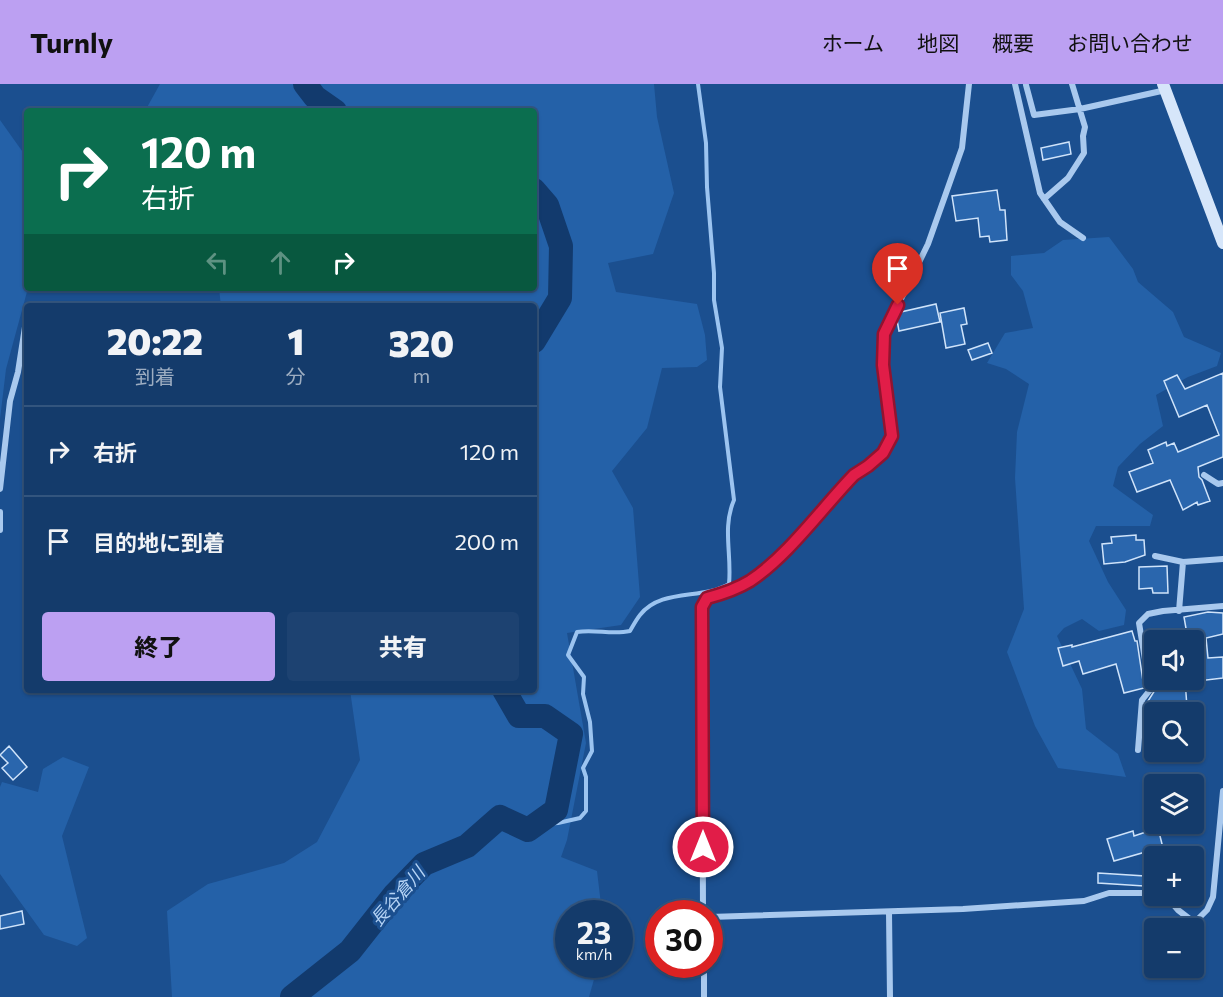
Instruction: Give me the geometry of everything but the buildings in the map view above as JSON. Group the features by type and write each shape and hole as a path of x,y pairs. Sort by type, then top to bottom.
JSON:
{"street":[{"path":"703,900 702,607 707,598 727,592 751,580 781,555 854,475 883,453 892,436 883,365 884,334 928,244 962,148 969,84"},
{"path":"1015,84 1040,193 1060,222 1083,238"},
{"path":"1044,199 1068,178 1084,153 1085,127 1072,84"},
{"path":"1026,85 1034,115 1080,109 1164,87 1223,243"},
{"path":"0,489 10,401 18,372 24,333"},
{"path":"1204,475 1218,484 1223,483"},
{"path":"0,512 0,530"},
{"path":"1155,556 1183,562 1223,559"},
{"path":"1179,610 1183,562"},
{"path":"1138,750 1142,700 1150,690 1139,623 1148,614 1223,606"},
{"path":"1175,906 1191,920 1198,919 1207,910 1213,897 1223,791"},
{"path":"723,917 889,912 1084,901 1109,893 1144,894"},
{"path":"889,912 890,997"},
{"path":"704,978 704,997"}],"shaded area":[{"path":"160,84 654,84 657,117 674,193 653,254 608,263 616,292 697,304 705,335 707,360 697,367 662,368 647,428 612,471 633,508 640,597 621,625 567,633 586,743 567,840 561,857 597,871 600,900 555,900 555,978 594,978 589,997 172,997 167,911 208,884 284,863 317,842 360,760 350,693 537,693 537,303 221,303 219,291 537,291 537,108 147,108"},
{"path":"0,120 24,154 24,291 27,291 6,369 0,419"},
{"path":"1109,237 1133,269 1138,282 1173,312 1184,337 1221,353 1217,366 1188,377 1156,395 1163,426 1140,444 1118,467 1113,486 1153,515 1150,526 1096,526 1089,541 1108,582 1126,610 1124,625 1099,631 1082,619 1064,628 1057,636 1082,689 1086,729 1118,754 1126,777 1058,768 1035,726 1007,652 1024,609 1015,478 1017,432 1029,384 1006,369 987,363 1005,333 1033,328 1023,291 1011,275 1011,256 1044,253 1063,240"},
{"path":"63,757 89,767 62,836 87,938 77,946 44,935 0,874 0,787 2,782 38,792 43,769"}],"waterway":[{"name":"長谷倉川","path":"305,84 315,97 331,108"},
{"path":"535,825 580,818 586,811 586,777 583,768 592,751 590,722 583,694 584,677 568,655 577,632 630,631 640,615 659,601 707,592 729,584 728,531 730,510 734,500 720,387 722,348 714,300 706,143 698,84"},
{"name":"長谷倉川","path":"537,193 547,205 561,246 560,298 537,336"},
{"name":"長谷倉川","path":"292,997 350,951 395,894 424,864 467,846 500,817 528,830 556,810 571,734 545,716 519,716 506,693"}],"route":[{"path":"703,847 702,607 707,598 727,592 751,580 781,555 854,475 883,453 892,436 883,365 884,334 898,305"}]}
